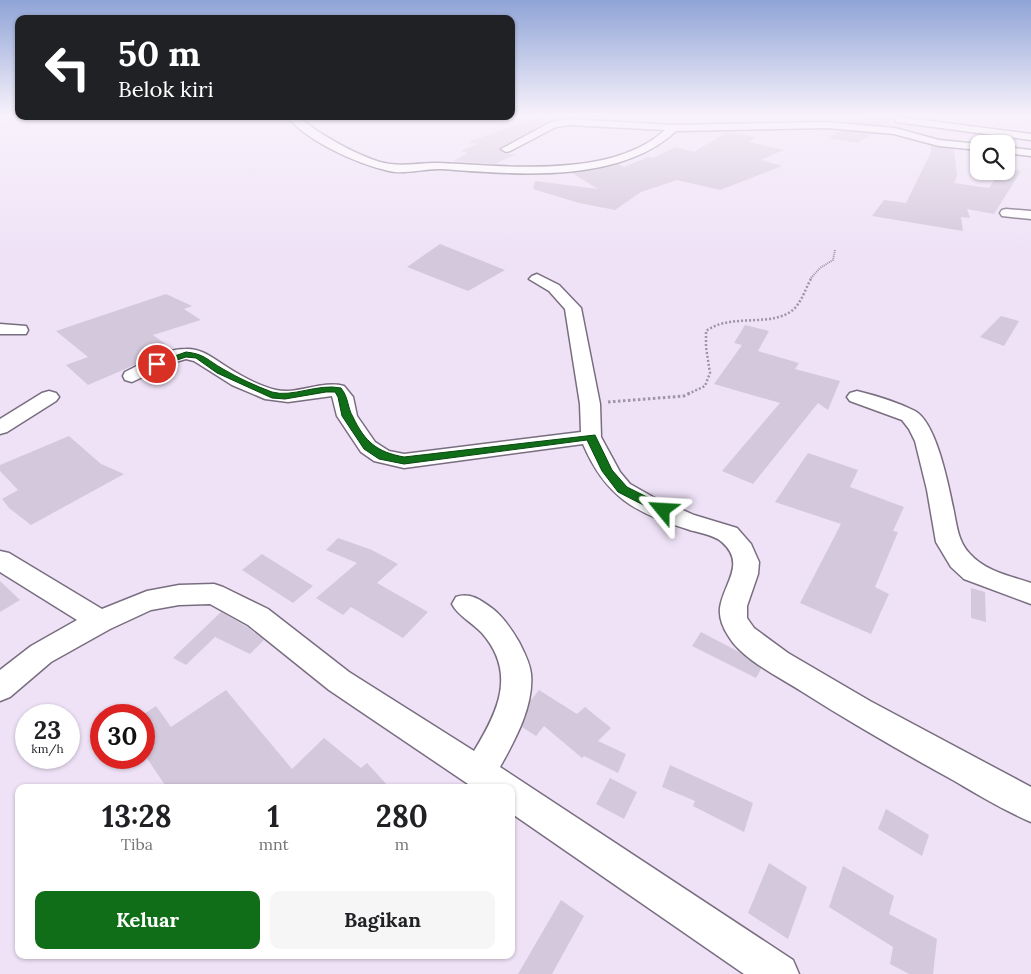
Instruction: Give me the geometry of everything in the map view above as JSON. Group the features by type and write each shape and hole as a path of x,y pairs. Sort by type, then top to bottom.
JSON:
{"street":[{"path":"368,160 400,169 435,165 500,171 560,170 607,160"},
{"path":"1006,213 1031,215"},
{"path":"536,279 554,288 573,308 590,404 591,437 598,454 622,490 677,517 730,535 743,548 748,563 743,583 733,606 732,616 739,632 769,656 834,696 1031,805"},
{"path":"0,329 20,330"},
{"path":"132,376 169,359 186,354 198,356 220,371 272,395 285,396 326,389 338,390 343,397 347,416 368,447 382,456 404,460 591,437"},
{"path":"857,397 909,416 919,428 925,441 938,490 948,542 960,560 973,572 1031,594"},
{"path":"0,428 49,398"},
{"path":"0,560 100,621"},
{"path":"0,688 41,654 100,621 147,601 179,595 214,594 258,616 339,681 497,784"},
{"path":"464,604 474,609 499,632 509,651 517,674 506,725 479,772"},
{"path":"515,796 779,974"}],"path":[{"path":"590,404 684,396 705,386 710,373 706,347 706,331 712,326 726,322 782,316 793,310 801,301 810,279 819,268 833,260 835,250"}],"building":[{"path":"454,160 503,160 495,164"},
{"path":"640,160 763,160 782,166 720,190 677,180 641,192 615,210 579,203 533,189 535,181 598,189 572,173 619,164 624,167"},
{"path":"927,160 955,160 957,176 954,183 989,188 994,180 1015,180 1015,170 1021,171 994,214 967,209 970,218 961,217 963,231 872,216 884,200 906,203"},
{"path":"440,244 505,270 468,291 407,267"},
{"path":"166,294 192,306 184,309 201,320 153,335 172,349 88,385 66,365 88,357 56,331"},
{"path":"1001,316 1019,321 1004,346 980,337"},
{"path":"745,325 769,331 758,351 799,363 795,369 840,381 828,410 818,403 753,484 722,471 780,403 714,384 742,345 734,343"},
{"path":"69,436 101,464 124,474 31,525 9,508 2,499 18,490 0,471 0,465"},
{"path":"808,453 858,470 850,487 904,507 893,531 898,532 875,587 889,594 871,634 800,603 841,524 775,502"},
{"path":"338,538 372,550 398,564 377,583 428,612 403,638 351,607 343,615 316,598 357,563 326,550"},
{"path":"262,554 313,586 293,603 242,570"},
{"path":"0,581 20,600 0,612"},
{"path":"971,588 985,592 986,622 971,618"},
{"path":"221,612 247,627 264,640 250,654 215,637 186,665 173,658"},
{"path":"701,632 741,653 761,669 756,678 692,646"},
{"path":"226,690 292,769 324,738 361,768 367,763 386,784 164,784 154,769 156,706 171,727"},
{"path":"539,690 577,714 585,707 611,728 598,741 626,754 618,773 584,756 582,758 544,726 536,736 522,727 531,700"},
{"path":"670,765 753,803 744,832 693,806 695,801 662,787"},
{"path":"610,778 637,792 624,819 596,804"},
{"path":"886,809 929,835 922,856 878,829"},
{"path":"769,863 807,887 788,939 748,913"},
{"path":"843,866 894,896 889,914 937,939 933,974 909,974 890,964 893,947 829,907"},
{"path":"561,900 584,916 552,974 518,974"}],"route":[{"path":"157,364 186,354 198,356 220,371 272,395 285,396 326,389 338,390 343,397 347,416 368,447 382,456 404,460 591,437 598,454 622,490 663,510"}]}
